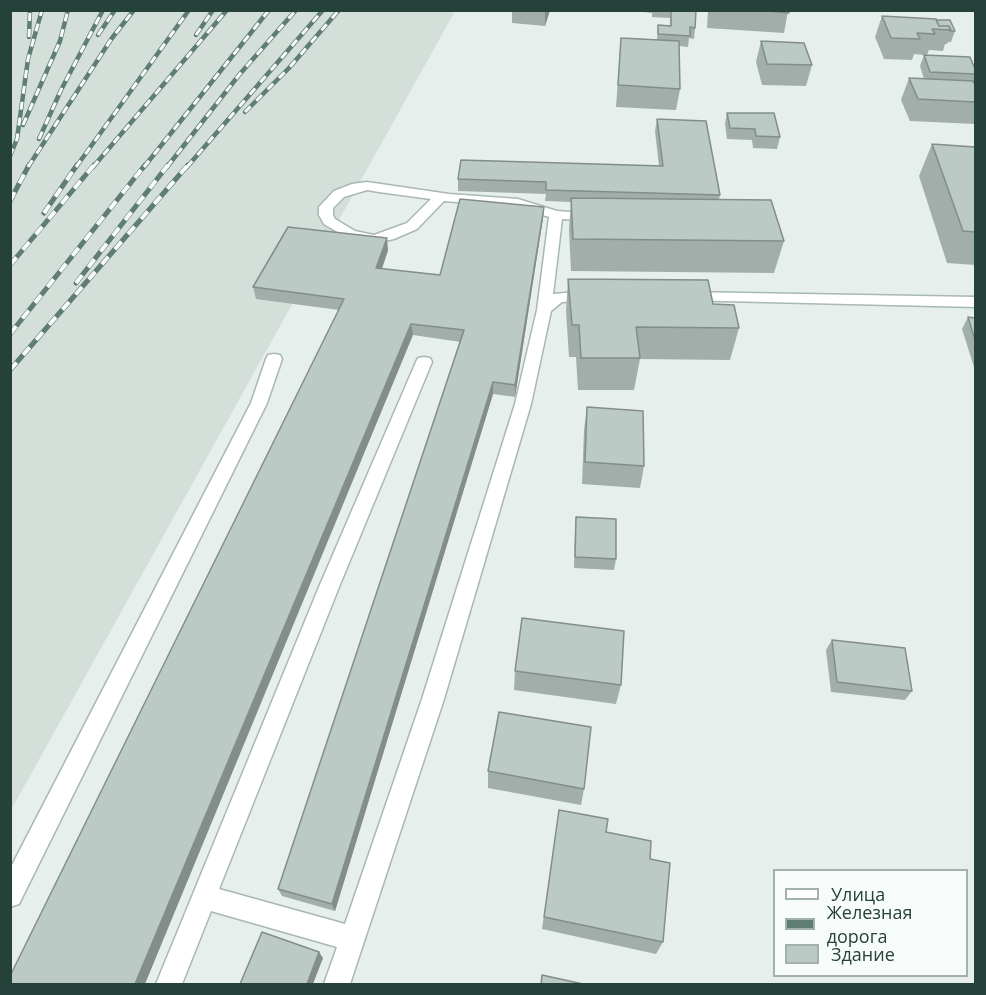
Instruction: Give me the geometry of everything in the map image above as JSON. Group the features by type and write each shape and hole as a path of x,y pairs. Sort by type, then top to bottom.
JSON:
{"lane":[{"path":"441,197 412,226 389,236 374,238 351,234 329,221 326,215 326,207 332,199 357,187 518,203 556,215 601,217"},
{"path":"337,984 433,699 523,404 543,310 556,215"},
{"path":"543,310 553,300 560,297 606,297"},
{"path":"666,297 975,302"},
{"path":"10,895 259,403 274,359"},
{"path":"169,984 324,598 424,362"},
{"path":"204,897 352,939"}],"shaded area":[{"path":"11,11 455,11 11,810"}],"building":[{"path":"696,10 695,28 690,27 690,36 658,34 658,25 671,26 671,11"},
{"path":"757,10 788,10 789,13"},
{"path":"882,16 936,19 939,26 949,26 951,30 932,29 935,34 917,33 920,39 891,38"},
{"path":"936,20 950,20 955,31 950,31 949,26 939,26"},
{"path":"621,38 679,41 680,89 618,85"},
{"path":"761,41 804,43 812,65 767,64"},
{"path":"924,55 970,57 975,74 930,72"},
{"path":"909,78 973,81 975,102 918,99"},
{"path":"727,113 774,113 780,137 756,136 755,129 730,128"},
{"path":"657,119 706,121 720,195 546,190 546,182 458,179 461,160 663,166"},
{"path":"932,144 975,147 975,232 963,231"},
{"path":"571,198 771,200 784,241 573,239"},
{"path":"460,199 544,207 515,385 493,382 332,904 278,889 464,330 411,324 135,984 10,984 10,976 344,299 253,287 288,227 387,238 376,268 440,275"},
{"path":"568,279 708,280 713,304 734,305 739,328 636,327 640,358 581,358 579,325 572,325"},
{"path":"968,317 975,318 975,340"},
{"path":"587,407 643,411 644,466 585,462"},
{"path":"576,517 616,519 616,559 575,557"},
{"path":"522,618 624,631 621,685 515,671"},
{"path":"832,640 905,648 912,691 837,682"},
{"path":"499,712 591,727 584,789 488,771"},
{"path":"559,810 608,819 606,832 651,841 650,859 670,863 663,942 544,917"},
{"path":"262,932 319,952 307,984 240,984"},
{"path":"542,975 583,984 541,984"}],"railway":[{"path":"29,37 30,10"},
{"path":"10,156 17,139 28,59 42,10"},
{"path":"23,125 60,41 68,10"},
{"path":"39,139 61,90 103,10"},
{"path":"98,35 115,10"},
{"path":"28,167 112,38 134,10"},
{"path":"76,167 189,10"},
{"path":"196,35 213,10"},
{"path":"93,167 227,10"},
{"path":"144,167 269,10"},
{"path":"167,167 239,75 296,10"},
{"path":"187,167 323,10"},
{"path":"245,112 289,68 339,10"},
{"path":"10,201 29,165"},
{"path":"44,213 77,165"},
{"path":"10,265 94,165"},
{"path":"10,334 145,165"},
{"path":"76,283 168,165"},
{"path":"10,370 188,165"}]}
